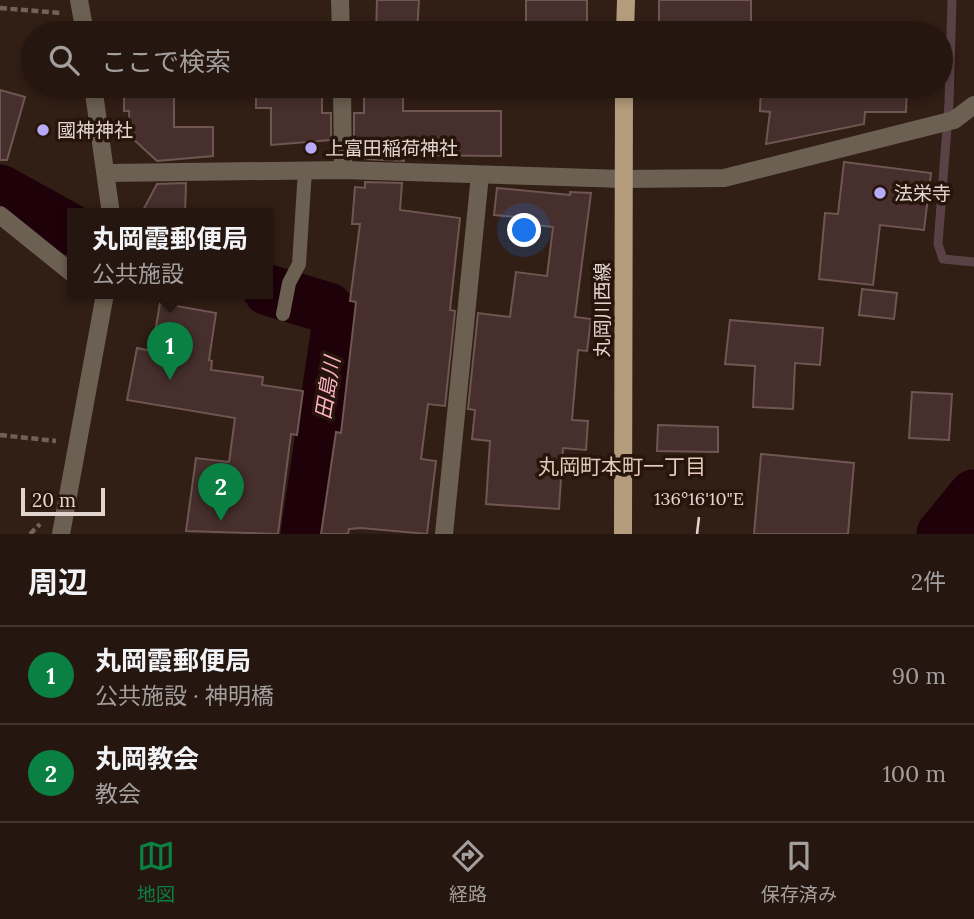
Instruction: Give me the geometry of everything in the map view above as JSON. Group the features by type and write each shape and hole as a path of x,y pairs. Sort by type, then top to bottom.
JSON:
{"main road":[{"path":"625,21 626,0"},
{"name":"丸岡川西線","path":"624,98 624,534"}],"street":[{"path":"79,0 83,21"},
{"path":"340,0 341,21"},
{"path":"95,98 108,173 111,208"},
{"path":"342,98 343,170"},
{"path":"108,173 343,170 623,179 724,178 954,120 974,105"},
{"path":"444,534 480,175"},
{"path":"0,215 67,269"},
{"path":"61,534 101,299"}],"lane":[{"path":"283,314 289,283 299,264 305,170"}],"path":[{"path":"0,8 61,13"},
{"path":"0,435 60,442"}],"building":[{"path":"377,0 419,0 418,21 376,21"},
{"path":"526,0 587,0 587,21 526,21"},
{"path":"659,0 751,0 751,21 659,21"},
{"path":"0,90 25,98 7,160 0,160"},
{"path":"124,98 174,98 174,127 213,127 213,156 157,161 130,136 129,111 124,111"},
{"path":"256,98 322,98 322,113 331,113 331,140 271,145 271,108 256,108"},
{"path":"364,98 403,98 403,111 501,111 501,156 404,155 404,161 365,159 364,140 354,140 354,113 364,113"},
{"path":"761,98 907,98 906,112 865,112 864,124 766,144 770,112 760,111"},
{"path":"844,162 931,173 924,230 880,225 873,285 819,279 825,213 838,214"},
{"path":"365,182 402,183 400,210 460,218 450,310 455,311 445,406 428,404 421,459 436,461 427,534 361,528 349,529 348,534 321,534 336,432 341,433 356,302 350,301 360,224 352,224 355,187 365,188"},
{"path":"186,183 185,208 144,208 157,184"},
{"path":"497,188 570,195 570,192 591,193 575,317 591,319 587,351 578,350 572,420 588,421 586,450 563,448 559,509 486,504 490,441 472,439 475,410 468,409 478,313 510,317 516,272 547,276 553,227 537,225 537,219 494,215"},
{"path":"862,289 897,293 894,319 859,315"},
{"path":"160,303 216,313 209,360 212,361 211,370 263,377 262,385 303,391 297,435 291,434 278,534 186,531 196,458 229,462 235,418 127,400 137,348 152,351"},
{"path":"730,320 823,328 820,365 795,363 793,409 753,407 755,366 725,364"},
{"path":"912,392 952,394 949,440 909,438"},
{"path":"658,425 718,427 718,452 657,451"},
{"path":"761,454 854,463 848,534 754,534"}],"waterway":[{"path":"951,21 952,0"},
{"path":"949,98 938,244 943,259 974,262"},
{"name":"田島川","path":"0,190 67,227"},
{"name":"田島川","path":"273,292 328,308 338,321 306,534"},
{"name":"田島川","path":"942,534 974,495"}],"place":[{"name":"國神神社","path":"43,130"},
{"name":"上富田稲荷神社","path":"311,148"},
{"name":"法栄寺","path":"880,193"},
{"name":"丸岡霞郵便局","path":"170,380"},
{"name":"丸岡教会","path":"221,521"}],"district":[{"name":"丸岡町本町一丁目","path":"622,467"}]}
